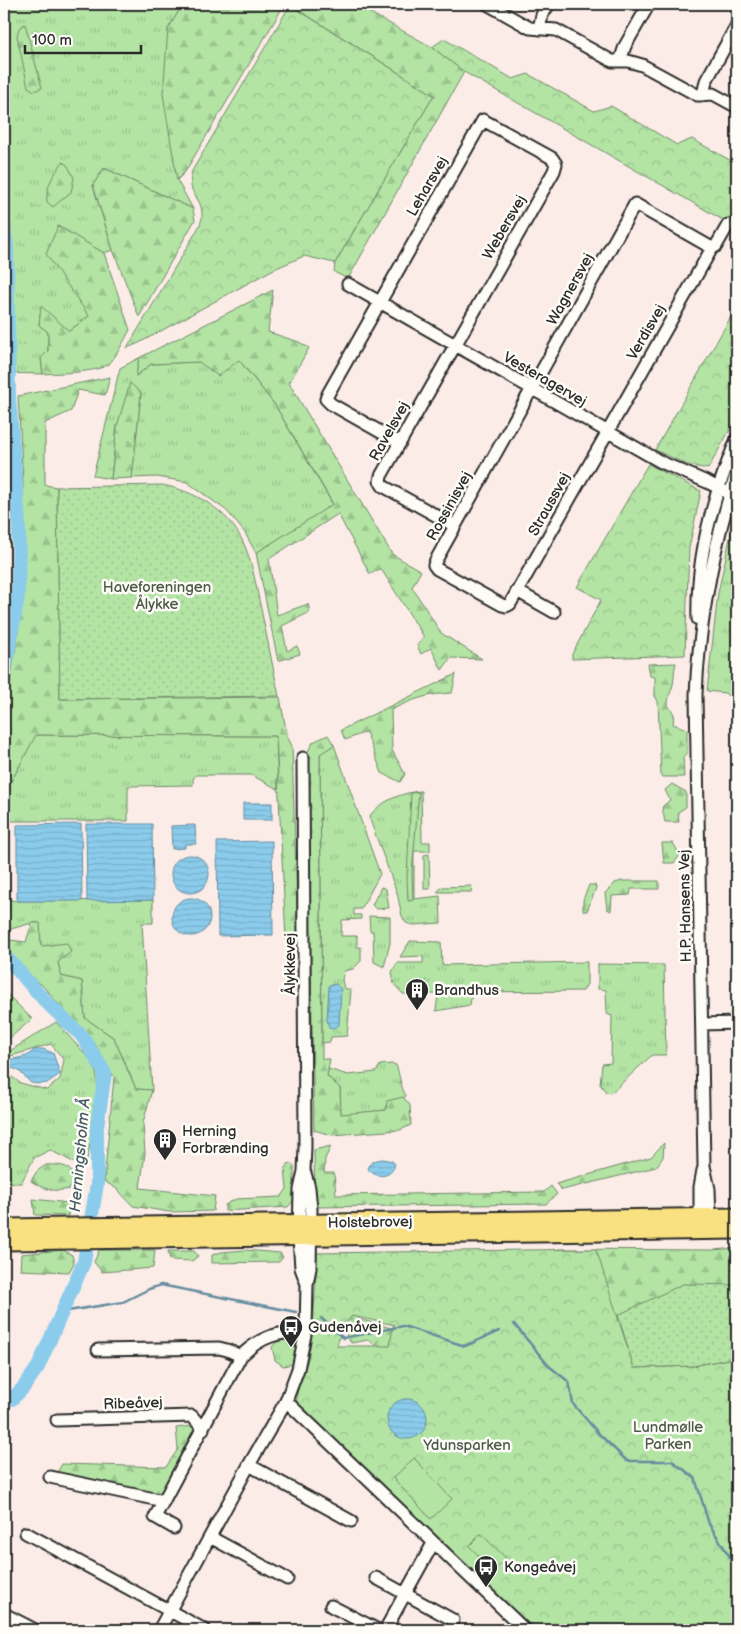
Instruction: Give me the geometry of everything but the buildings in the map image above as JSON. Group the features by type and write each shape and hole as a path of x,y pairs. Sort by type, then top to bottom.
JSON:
{"main road":[{"name":"Holstebrovej","path":"4,1227 103,1225 305,1230 622,1233 737,1216"},
{"name":"Holstebrovej","path":"4,1242 101,1241 305,1230 705,1222 737,1231"}],"street":[{"path":"487,4 530,28 556,30 612,60 642,65 696,95 713,94 737,107"},
{"path":"539,29 542,15 549,4"},
{"path":"620,60 625,46 649,4"},
{"path":"703,95 706,81 737,25"},
{"name":"Leharsvej","path":"378,302 483,120 517,140"},
{"name":"Webersvej","path":"454,345 554,171 556,164 552,158 517,140"},
{"name":"Wagnersvej","path":"532,389 635,204 712,248"},
{"name":"Verdisvej","path":"606,431 712,248 716,246 728,225"},
{"name":"Vesteragervej","path":"348,284 661,462 730,494"},
{"path":"378,302 326,400 400,443"},
{"name":"Ravelsvej","path":"454,345 381,476 380,481 383,486 455,526"},
{"name":"Rossinisvej","path":"506,606 434,565 532,389"},
{"name":"Straussvej","path":"506,606 510,604 606,431"},
{"name":"H.P. Hansens Vej","path":"705,1222 709,1190 704,1166 696,695 699,646 698,608 702,550 718,487 737,438"},
{"name":"H.P. Hansens Vej","path":"699,646 717,542 737,471"},
{"path":"517,591 554,612"},
{"name":"Ålykkevej","path":"303,758 305,944 304,1171 310,1188 305,1230"},
{"path":"702,1024 737,1023"},
{"path":"159,1630 286,1401 298,1370 306,1330 308,1307 307,1284 301,1268 305,1230"},
{"path":"174,1528 155,1517 241,1356 252,1346 271,1335 306,1330"},
{"path":"98,1350 219,1348 241,1356"},
{"path":"286,1401 525,1630"},
{"name":"Ribeåvej","path":"58,1420 192,1416 203,1429"},
{"path":"249,1465 351,1521"},
{"path":"50,1477 164,1501"},
{"path":"26,1533 204,1630"},
{"path":"210,1537 288,1579"},
{"path":"385,1630 434,1544"},
{"path":"376,1578 453,1620"},
{"path":"332,1606 378,1630"},
{"path":"4,1614 35,1630"}],"green space":[{"path":"4,4 183,4 168,29 177,180 193,209 104,168 93,186 113,250 104,253 58,227 89,316 69,331 41,307 39,325 48,332 48,351 41,359 43,374 4,373"},
{"path":"183,4 278,4 283,7 185,172 177,180 163,94 168,29"},
{"path":"289,4 368,4 365,10 432,47 464,72 348,279 334,272 335,263 434,95"},
{"path":"290,5 434,95 335,263 304,256 272,270 127,348 200,223 202,216 201,207 192,190 192,171"},
{"path":"25,24 42,88 34,91 28,87 17,36 19,28"},
{"path":"444,39 513,79 528,74 594,111 611,106 677,145 692,139 737,164 737,228 464,72 432,47"},
{"path":"63,162 68,166 74,178 71,192 53,207 47,202 47,191 53,176"},
{"path":"104,168 193,209 195,220 139,317 113,250 93,185"},
{"path":"58,226 104,253 130,330 109,364 96,369 77,372 43,374 41,358 48,351 48,332 39,325 41,306 69,331 89,316 46,254"},
{"path":"273,290 268,332 299,342 309,348 289,383 392,554 421,571 412,587 441,633 482,659 451,658 442,670 431,648 421,654 417,645 424,637 381,569 370,574 338,514 269,559 277,615 308,604 310,612 282,626 287,651 297,646 300,654 278,661 256,553 333,504 275,405 239,360 218,376 199,362 151,364 136,376 139,358"},
{"path":"737,306 737,417 708,469 688,465 655,450"},
{"path":"139,358 136,376 151,364 239,360 275,405 333,505 256,553 245,533 227,511 187,482 157,477 132,478 141,393 117,426 111,479 93,476 120,368"},
{"path":"110,377 105,395 78,390 71,411 45,423 45,485 57,487 60,699 280,697 287,736 292,746 298,942 286,940 276,736 36,735 4,795 4,718 18,634 21,567 23,482 18,396"},
{"path":"130,383 141,393 132,478 111,479 117,426"},
{"path":"648,464 701,491 689,548 685,655 572,659 572,654 601,600 577,587"},
{"name":"Haveforeningen Ålykke","path":"162,485 198,497 219,511 237,531 243,542 254,575 279,696 60,699 57,487"},
{"path":"737,506 737,687 728,696 725,693 707,691 718,593"},
{"path":"676,663 668,705 674,714 673,724 687,729 687,754 683,757 684,777 661,777 658,701 655,696 655,677 650,676 648,664"},
{"path":"456,674 452,693 421,698 391,710 392,750 405,774 400,782 382,773 366,732 345,740 341,730"},
{"path":"35,735 276,736 278,789 251,775 196,775 193,779 193,785 128,786 128,821 4,821 4,795"},
{"path":"328,735 334,745 320,754 322,1059 330,1059 327,1076 340,1088 341,1114 386,1110 387,1101 403,1097 410,1105 411,1125 400,1130 332,1135 314,1130 307,753 313,742"},
{"path":"334,745 380,874 361,909 354,909 354,915 361,915 361,919 342,920 341,936 357,936 357,947 361,947 361,961 353,969 344,971 342,980 344,988 351,990 347,1036 331,1037 330,1042 322,1043 320,753"},
{"path":"672,784 686,792 686,807 678,812 679,822 665,822 662,807 670,800 665,790"},
{"path":"421,791 422,842 430,842 430,851 414,851 414,899 440,896 441,923 413,925 406,923 402,916 397,893 369,817 385,802 406,793"},
{"path":"419,792 412,872 413,900 408,901 407,878 411,793"},
{"path":"662,843 673,843 680,855 674,863 664,863"},
{"path":"429,854 430,889 424,889 424,855"},
{"path":"622,881 659,881 659,889 631,889 630,895 612,896 611,911 607,909 605,893 615,883"},
{"path":"589,885 595,885 596,888 587,911 583,911 583,900"},
{"path":"472,886 471,892 437,892 442,887"},
{"path":"381,887 386,889 389,908 376,909 372,905"},
{"path":"4,899 18,901 153,900 153,923 142,923 152,1090 136,1089 114,1038 85,1018 82,981 61,976 58,962 41,946 39,923 32,923 4,931"},
{"path":"369,916 390,917 390,943 384,967 374,962 373,931 370,931"},
{"path":"32,923 40,923 41,946 67,943 71,952 58,962 61,976 82,981 85,1018 114,1038 136,1089 152,1090 143,1123 145,1153 140,1188 215,1196 213,1211 169,1212 133,1206 117,1189 104,1181 114,1077 95,1044 42,985 4,961 4,933 10,940 26,942"},
{"path":"410,941 441,942 442,965 587,962 587,984 583,991 472,992 470,1005 436,1011 438,994 403,994 394,984 392,972 397,963 423,963 423,956 400,957"},
{"path":"598,964 664,965 666,1055 652,1055 611,1093 606,1092 600,1084 602,1064 611,1063 612,1016 607,1014 606,990 598,989"},
{"path":"4,991 32,1019 4,1043"},
{"path":"56,1022 94,1064 100,1091 86,1165 73,1162 50,1150 34,1158 21,1183 14,1183 4,1180 4,1071 20,1083 47,1090 60,1079 64,1060 51,1044 4,1058 5,1054"},
{"path":"380,1065 396,1065 406,1096 386,1110 341,1115 340,1088 327,1076 328,1069 348,1075 376,1072"},
{"path":"664,1143 663,1157 656,1167 562,1190 556,1184 651,1157"},
{"path":"331,1146 325,1159 324,1173 334,1173 336,1195 544,1192 551,1186 557,1194 546,1204 315,1207 314,1150"},
{"path":"289,1163 294,1166 294,1200 288,1207 225,1211 225,1205 236,1199 281,1197 287,1189 285,1169"},
{"path":"46,1165 64,1166 71,1171 72,1182 70,1189 49,1190 31,1181 37,1171"},
{"path":"33,1199 69,1203 68,1216 35,1215"},
{"path":"737,1248 737,1388 648,1395 558,1249 712,1250"},
{"path":"596,1249 634,1368 693,1366 737,1357 737,1630 535,1630 297,1405 297,1392 308,1359 311,1341 317,1253","holes":["352,1316 395,1325 393,1326 390,1346 337,1346 343,1323 346,1323"]},
{"path":"63,1250 72,1255 74,1263 69,1272 20,1270 21,1254"},
{"path":"99,1250 155,1250 153,1268 102,1272 94,1262"},
{"path":"245,1250 280,1253 283,1257 279,1262 212,1263 212,1255 221,1252"},
{"path":"168,1251 194,1251 198,1256 192,1261 170,1260"},
{"path":"683,1284 737,1285 737,1357 693,1366 634,1368 618,1315"},
{"path":"354,1296 359,1319 398,1330 389,1354 368,1340 351,1343 335,1316"},
{"path":"298,1336 293,1364 283,1366 275,1360 272,1347 281,1337"},
{"path":"191,1426 199,1430 162,1499 55,1476 62,1464 166,1467 178,1449 176,1428"},
{"path":"414,1458 452,1499 431,1519 393,1478"},
{"path":"481,1534 506,1558 494,1571 469,1546"}],"water":[{"path":"243,803 272,803 272,820 243,820"},
{"path":"81,824 82,901 17,901 17,825"},
{"path":"86,824 152,824 153,900 87,901"},
{"path":"195,825 196,844 185,844 185,848 172,849 171,826"},
{"path":"272,841 273,935 218,936 217,842"},
{"path":"190,855 204,860 209,874 204,888 190,893 176,888 171,874 176,860"},
{"path":"191,898 205,903 210,917 205,931 191,936 177,931 172,917 177,903"},
{"path":"336,984 341,989 339,1025 334,1028 329,1027 327,1020 329,985"},
{"path":"43,1049 53,1053 60,1074 47,1083 31,1083 18,1070 8,1067 9,1060 27,1056 34,1050"},
{"path":"376,1160 392,1161 395,1164 391,1172 379,1176 368,1169"},
{"path":"411,1399 418,1402 424,1408 427,1419 426,1427 418,1436 411,1439 403,1439 396,1436 388,1427 387,1415 390,1408 399,1400"}],"waterway":[{"name":"Herningsholm Å","path":"4,225 7,248 9,397 19,523 18,596 4,676"},
{"name":"Herningsholm Å","path":"4,955 47,1003 82,1036 105,1073 97,1127 97,1184 84,1262 38,1367 23,1388 12,1399 4,1398"},
{"path":"62,1312 123,1302 161,1285 296,1312"},
{"path":"321,1318 343,1338 403,1326 465,1346 499,1331"},
{"path":"514,1324 549,1366 569,1382 573,1404 599,1434 627,1461 672,1461 695,1478 709,1524 737,1568"}],"place":[{"name":"Brandhus","path":"417,1011"},
{"name":"Herning Forbrænding","path":"165,1161"},
{"name":"Gudenåvej","path":"291,1348"},
{"name":"Kongeåvej","path":"486,1588"}],"park label":[{"name":"Lundmølle Parken","path":"668,1436"},
{"name":"Ydunsparken","path":"467,1445"}]}
